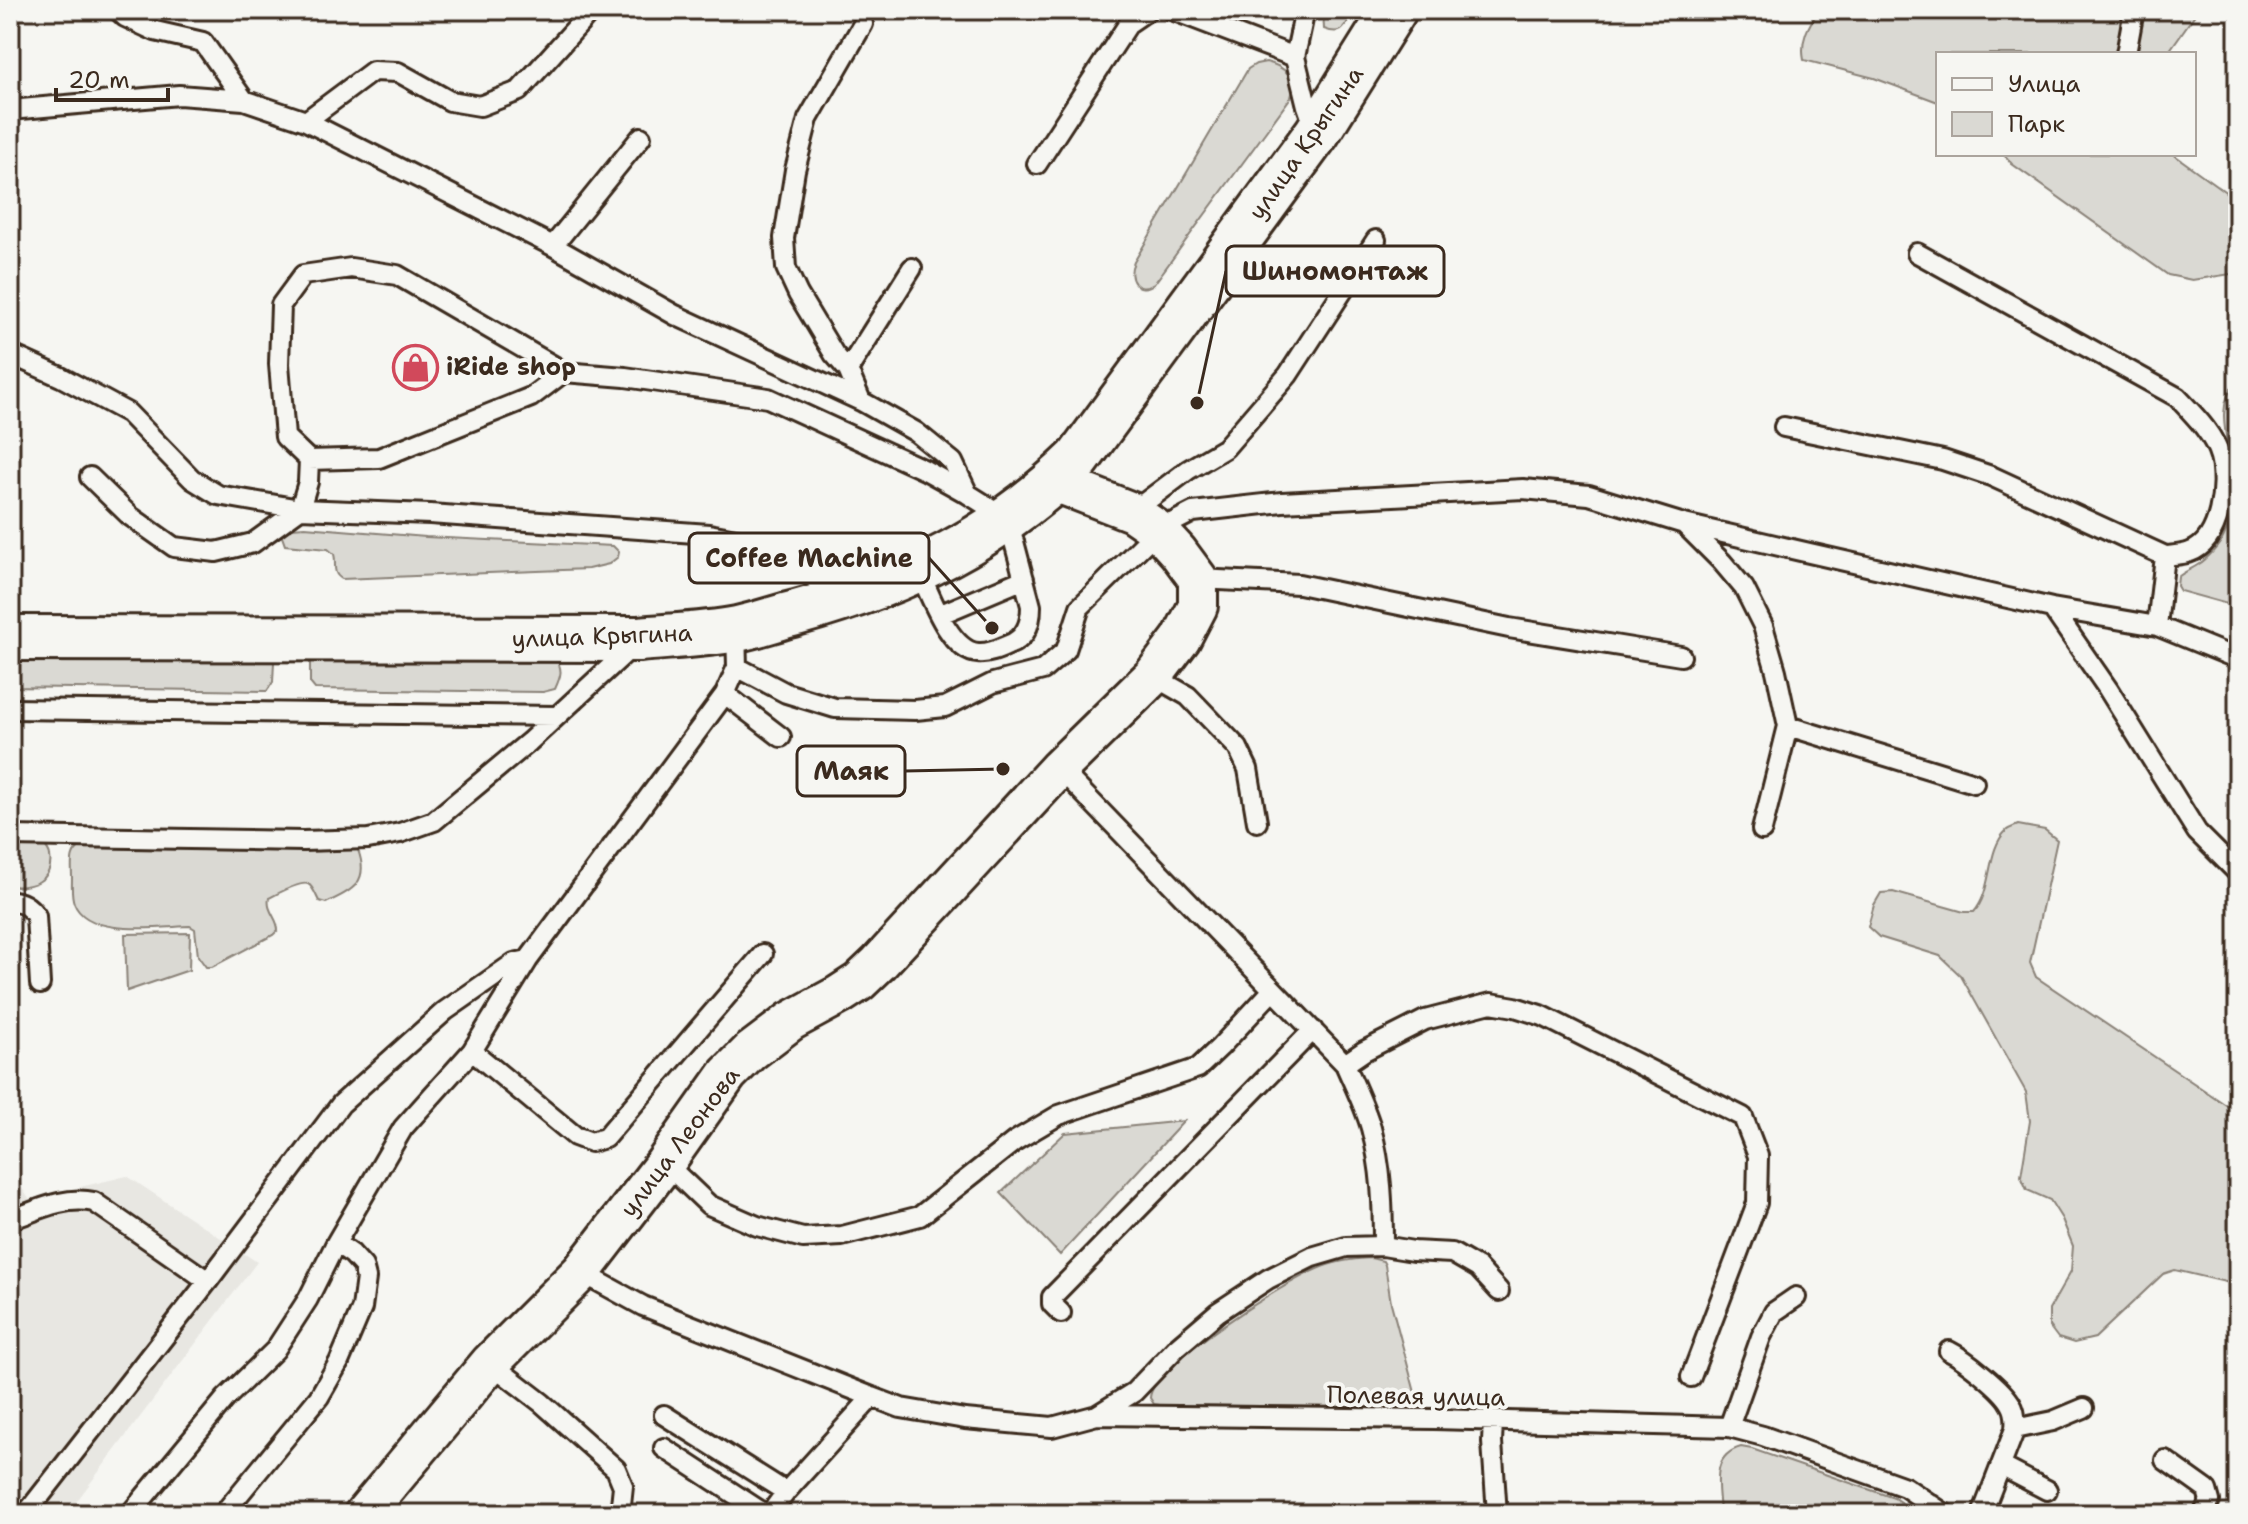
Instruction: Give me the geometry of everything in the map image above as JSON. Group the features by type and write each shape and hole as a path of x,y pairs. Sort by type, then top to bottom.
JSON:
{"main road":[{"name":"улица Крыгина","path":"10,638 639,639 737,648 837,602 919,571 1008,519 1055,482 1078,459 1317,133 1394,10"}],"street":[{"path":"1055,482 1145,521 1178,552 1198,579"},
{"name":"улица Леонова","path":"364,1514 490,1363 581,1272 665,1163 728,1074 750,1052 791,1021 859,982 1059,768 1153,676 1181,639 1198,606 1198,579"}],"lane":[{"path":"118,10 125,17 155,31 203,42 244,100"},
{"path":"306,121 373,71 398,72 450,101 480,106 519,91 592,10"},
{"path":"1037,164 1129,23 1148,10"},
{"path":"1172,10 1295,57"},
{"path":"1305,10 1295,57 1317,133"},
{"path":"2126,52 2134,10"},
{"path":"861,401 848,370 834,354 798,294 786,268 784,238 795,170 808,119 863,24"},
{"path":"10,110 179,95 244,100 306,121 553,246 675,315 861,401 916,432 953,462 968,494"},
{"path":"553,246 641,137"},
{"path":"130,1514 226,1398 275,1350 308,1299 336,1243 403,1128 472,1051 528,960 725,694 737,648 786,693 835,708 915,710 945,707 993,683 1043,670 1066,650 1080,607 1145,521 1188,470 1225,448 1288,375 1376,240"},
{"path":"1784,427 1943,460 1991,476 2165,556 2192,552 2212,534 2221,504 2220,457 2203,425 2177,397 1917,253"},
{"path":"564,372 531,397 379,458 309,460 285,437 279,364 281,305 303,275 351,268 397,275 564,372 625,377 768,398 925,470 1008,519 1031,606 1031,620 1019,641 988,653 966,650 957,643 919,571"},
{"path":"848,370 912,268"},
{"path":"10,354 128,413 192,479 218,495 300,509 430,514 709,534 767,547 796,562 837,602"},
{"path":"90,477 130,516 174,547 216,552 253,543 300,509 308,482 309,460"},
{"path":"1145,521 1282,502 1523,489 1589,495 1684,524 2052,608 2157,626 2238,659"},
{"path":"1684,524 1744,588 1763,626 1788,726 1762,830"},
{"path":"2157,626 2165,556"},
{"path":"941,614 1024,579"},
{"path":"1198,579 1299,584 1509,628 1681,656"},
{"path":"2052,608 2108,689 2197,832 2238,873"},
{"path":"10,836 303,841 368,839 400,833 434,821 529,742 639,639"},
{"path":"1153,676 1188,696 1238,748 1248,769 1257,822"},
{"path":"725,694 781,737"},
{"path":"10,709 556,716"},
{"path":"1788,726 1974,783"},
{"path":"1059,768 1345,1064 1370,1126 1380,1168 1383,1246"},
{"path":"10,901 17,901 31,909 36,916 40,984"},
{"path":"472,1051 575,1136 591,1142 605,1138 763,954"},
{"path":"26,1514 341,1104 445,1011 514,963 528,960"},
{"path":"665,1163 709,1205 757,1226 803,1238 842,1236 920,1216 1015,1141 1059,1115 1198,1068 1273,990"},
{"path":"1345,1064 1425,1020 1491,1003 1543,1016 1743,1117 1758,1156 1757,1203 1691,1377"},
{"path":"1061,1313 1052,1304 1052,1297 1313,1030"},
{"path":"10,1220 68,1200 94,1202 208,1281"},
{"path":"223,1514 319,1397 339,1362 362,1308 366,1278 363,1266 336,1243"},
{"path":"1097,1415 1134,1392 1177,1347 1218,1312 1268,1279 1312,1257 1346,1247 1383,1246 1452,1253 1478,1268 1499,1291"},
{"name":"Полевая улица","path":"581,1272 643,1306 901,1408 965,1419 1052,1427 1097,1415 1729,1427 1763,1436 1905,1487 1945,1514"},
{"path":"1729,1427 1761,1337 1774,1312 1796,1297"},
{"path":"1949,1351 2007,1399 2016,1417 2015,1429 1982,1514"},
{"path":"490,1363 542,1403 616,1469 623,1486 620,1514"},
{"path":"664,1448 767,1514 872,1397"},
{"path":"2015,1429 2053,1421 2084,1408"},
{"path":"664,1415 786,1492"},
{"path":"1493,1421 1497,1514"},
{"path":"2165,1460 2207,1490 2210,1501 2203,1514"},
{"path":"2001,1466 2047,1490"}],"shaded area":[{"path":"10,1169 29,1199 127,1176 257,1262 67,1514 10,1514"}],"green space":[{"path":"1323,10 1354,10 1346,25 1336,32 1324,29"},
{"path":"1819,10 2123,10 2116,52 1936,52 1936,101 1874,78 1804,60 1803,46 1811,22"},
{"path":"2144,10 2198,10 2168,52 2137,52"},
{"path":"1266,62 1288,74 1293,84 1291,97 1154,284 1138,286 1131,274 1134,262 1248,69"},
{"path":"2006,156 2176,156 2238,201 2238,273 2192,280 2168,275 2012,164"},
{"path":"2238,379 2238,607 2180,591 2177,586 2178,577 2202,562 2222,540 2229,525 2234,487 2224,418 2225,404"},
{"path":"291,528 426,537 613,546 619,552 618,557 609,564 588,569 342,579 335,571 334,554 328,549 285,545 281,534"},
{"path":"10,654 267,657 274,662 273,682 267,691 10,687"},
{"path":"554,656 560,669 559,680 555,689 543,692 315,689 310,683 310,660"},
{"path":"2018,825 2045,830 2057,840 2030,963 2036,977 2238,1113 2238,1285 2175,1270 2163,1274 2095,1338 2074,1343 2058,1338 2049,1326 2049,1310 2071,1271 2073,1246 2050,1200 2027,1190 2021,1176 2030,1121 2026,1092 1961,976 1940,956 1879,937 1868,927 1881,893 1893,892 1974,912 1984,893 2000,839 2007,830"},
{"path":"36,843 46,847 50,865 39,882 10,886 10,844"},
{"path":"82,846 353,846 358,850 362,870 357,884 326,903 319,901 308,884 288,888 269,898 269,907 278,930 212,967 206,967 198,956 195,929 190,926 125,928 93,922 81,914 72,897 72,864 73,855"},
{"path":"190,933 189,970 127,991 125,934"},
{"path":"1184,1121 1060,1255 1001,1193 1065,1133"},
{"path":"1371,1258 1383,1261 1385,1265 1391,1303 1417,1400 1414,1405 1409,1408 1160,1405 1154,1404 1150,1398 1156,1384 1172,1366 1251,1307 1317,1269 1344,1261"},
{"path":"1741,1447 1894,1498 1918,1514 1720,1514 1720,1465 1731,1451"}],"place":[{"name":"iRide shop","path":"415,367"},
{"name":"Шиномонтаж","path":"1197,403"},
{"name":"Coffee Machine","path":"992,628"},
{"name":"Маяк","path":"1003,769"}]}
